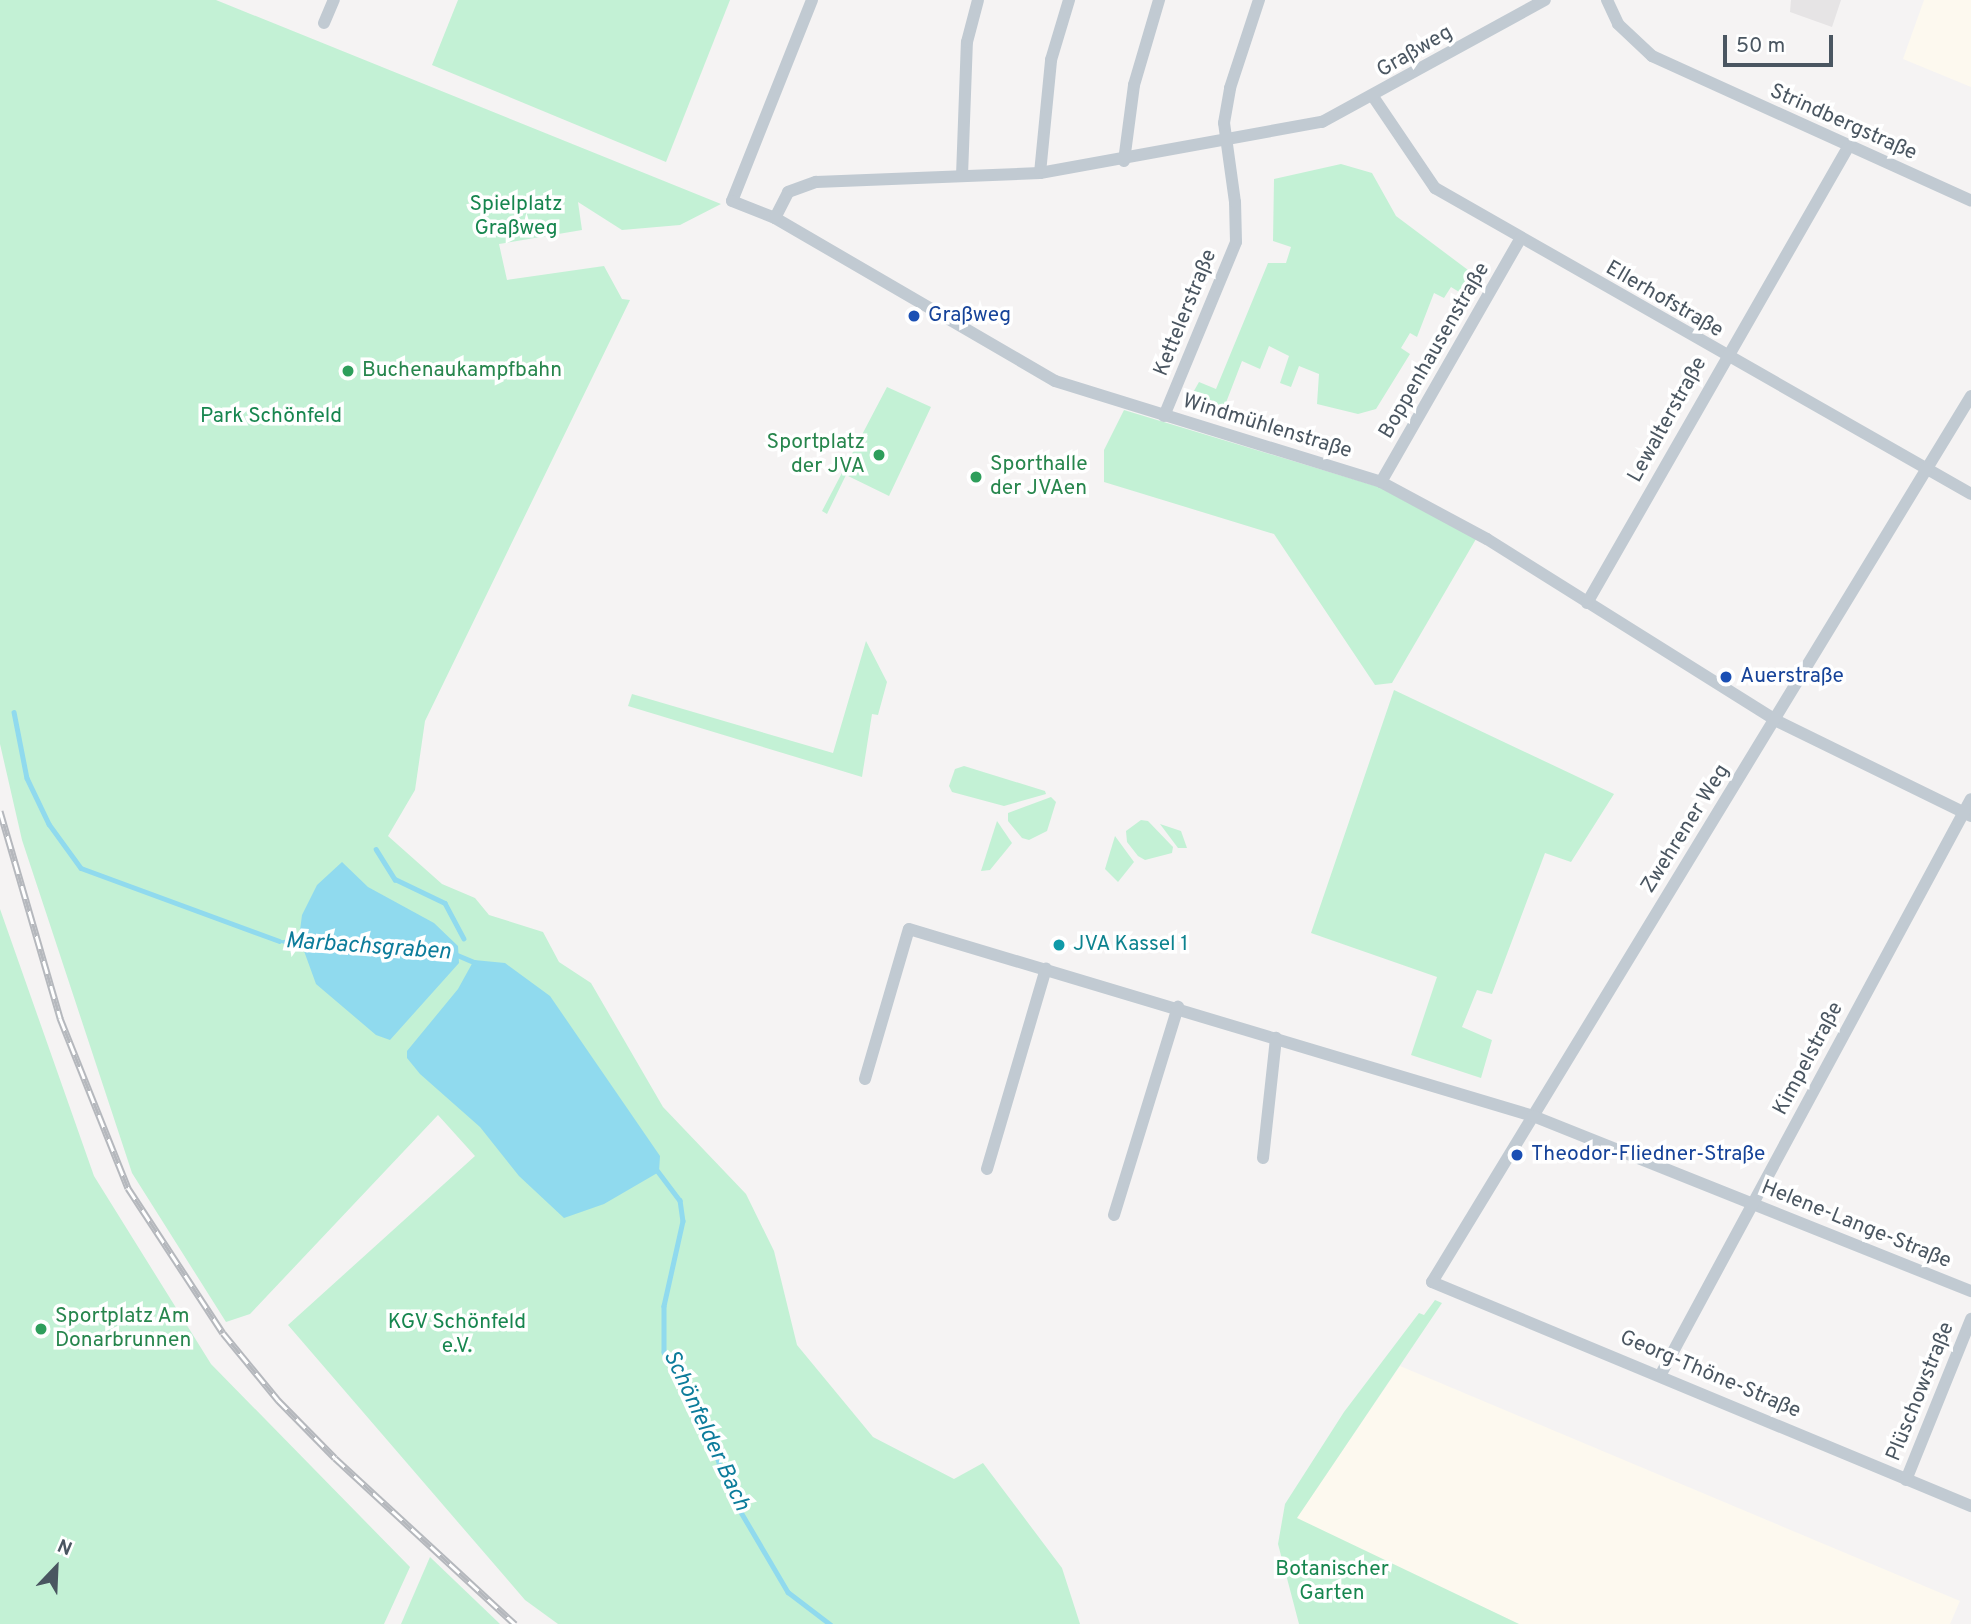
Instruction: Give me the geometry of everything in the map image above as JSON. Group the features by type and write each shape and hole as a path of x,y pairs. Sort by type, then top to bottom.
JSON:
{"street":[{"path":"324,23 334,0"},
{"name":"Windmühlenstraße","path":"813,0 732,201 775,218 1055,381 1381,482 1487,539 1775,720"},
{"path":"962,176 967,42 978,0"},
{"path":"1040,173 1051,60 1069,0"},
{"path":"1124,161 1134,85 1159,0"},
{"name":"Kettelerstraße","path":"1164,416 1236,242 1235,202 1224,123 1230,88 1259,0"},
{"name":"Graßweg","path":"775,218 788,192 816,182 1040,173 1124,161 1322,122 1374,98 1545,0"},
{"name":"Strindbergstraße","path":"1607,0 1618,24 1652,56 1847,149 1971,201"},
{"name":"Ellerhofstraße","path":"1374,98 1435,188 1725,358 1928,467 1971,494"},
{"name":"Lewalterstraße","path":"1587,603 1847,149"},
{"name":"Boppenhausenstraße","path":"1381,482 1521,238"},
{"name":"Zwehrener Weg","path":"1432,1282 1971,396"},
{"path":"1775,720 1967,815"},
{"name":"Kimpelstraße","path":"1661,1374 1967,815 1971,799"},
{"path":"865,1079 909,929 1178,1007 1532,1116"},
{"path":"986,1169 1046,968"},
{"path":"1114,1215 1178,1007"},
{"path":"1263,1158 1276,1038"},
{"name":"Helene-Lange-Straße","path":"1532,1116 1971,1291"},
{"name":"Georg-Thöne-Straße","path":"1432,1282 1661,1374 1971,1506"},
{"name":"Plüschowstraße","path":"1906,1480 1971,1319"}],"shaded area":[{"path":"1791,0 1841,0 1832,27 1790,12"},
{"path":"1924,0 1971,0 1971,87 1903,59"},
{"path":"1400,1366 1960,1601 1950,1624 1519,1624 1296,1519"}],"green space":[{"name":"Park Schönfeld","path":"0,0 216,0 721,204 680,225 622,230 578,202 582,230 499,244 507,280 604,266 622,299 630,300 425,721 415,790 388,836 442,884 475,898 489,915 543,932 559,962 591,983 663,1107 746,1194 774,1251 797,1345 873,1437 954,1479 983,1463 1062,1568 1080,1624 558,1624 525,1600 288,1325 475,1156 438,1115 250,1314 226,1322 132,1173 22,840 0,744"},
{"path":"458,0 730,0 666,162 432,65"},
{"path":"1341,164 1372,173 1396,216 1484,282 1469,298 1451,287 1444,298 1434,293 1417,337 1410,333 1401,348 1410,354 1376,409 1358,414 1317,404 1319,374 1299,366 1291,387 1280,383 1289,356 1269,346 1260,369 1242,361 1222,413 1187,403 1199,382 1216,389 1268,263 1286,263 1291,247 1273,241 1274,179"},
{"name":"Sportplatz der JVA","path":"887,387 931,407 889,496 846,475 827,514 822,511"},
{"path":"1124,410 1379,487 1476,539 1392,683 1375,685 1274,534 1104,482 1104,450"},
{"path":"866,641 887,682 878,715 872,714 862,777 628,706 632,694 833,753"},
{"path":"1394,690 1614,794 1571,862 1545,853 1492,994 1477,990 1462,1027 1492,1040 1481,1078 1411,1055 1437,977 1311,933"},
{"path":"964,766 1045,791 1046,794 1004,806 952,792 949,786 955,769"},
{"path":"1051,797 1056,802 1047,831 1029,840 1022,838 1008,821 1008,813"},
{"path":"1141,820 1148,821 1173,847 1172,853 1145,860 1138,856 1127,842 1126,831"},
{"path":"997,821 1012,843 990,870 981,871"},
{"path":"1160,824 1181,831 1187,848 1178,848"},
{"path":"1115,836 1134,862 1118,882 1105,869"},
{"path":"0,909 94,1176 211,1364 410,1567 384,1624 0,1624"},
{"name":"Botanischer Garten","path":"1435,1300 1442,1303 1297,1518 1519,1624 1299,1624 1278,1544 1285,1504 1344,1412 1419,1313 1424,1315"},
{"path":"430,1557 500,1624 401,1624"}],"water":[{"path":"342,862 368,887 434,923 458,946 459,963 390,1040 376,1035 316,984 304,951 276,941 299,938 302,915 317,885"},
{"path":"474,960 505,963 550,996 660,1156 659,1172 604,1204 564,1218 519,1176 480,1127 420,1074 407,1058 407,1051 458,989"}],"waterway":[{"name":"Marbachsgraben","path":"14,712 27,778 49,824 81,868 279,941"},
{"path":"376,849 395,879 445,903 464,938"},
{"name":"Marbachsgraben","path":"455,954 476,963"},
{"name":"Schönfelder Bach","path":"657,1170 680,1200 683,1221 664,1306 664,1352 718,1459 725,1485 788,1592 830,1624"}],"railway":[{"path":"0,811 60,1018 128,1188 223,1333 278,1400 335,1458 515,1624"}],"place":[{"name":"Graßweg","path":"914,316"},
{"name":"Buchenaukampfbahn","path":"348,371"},
{"name":"Sportplatz der JVA","path":"879,455"},
{"name":"Sporthalle der JVAen","path":"976,477"},
{"name":"Auerstraße","path":"1726,677"},
{"name":"JVA Kassel 1","path":"1059,945"},
{"name":"Theodor-Fliedner-Straße","path":"1517,1155"},
{"name":"Sportplatz Am Donarbrunnen","path":"41,1329"}],"park label":[{"name":"Spielplatz Graßweg","path":"516,217"},
{"name":"KGV Schönfeld e.V.","path":"457,1335"}]}
